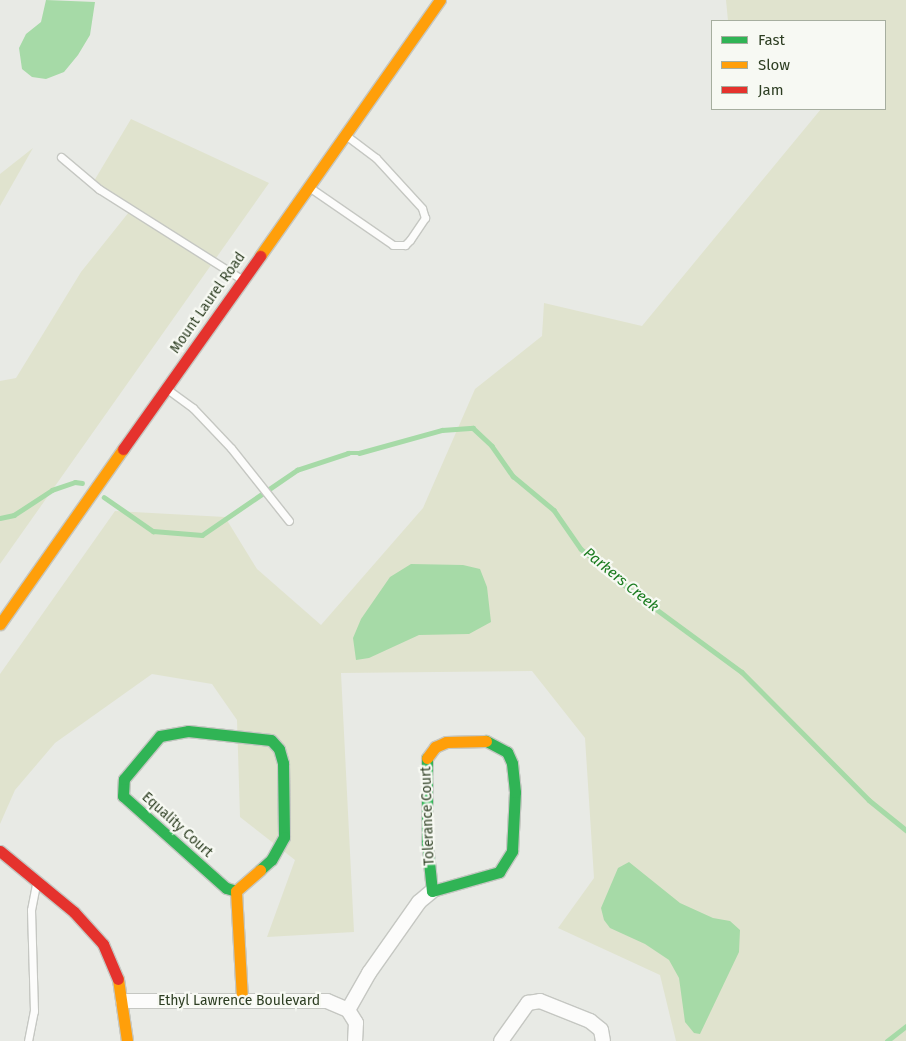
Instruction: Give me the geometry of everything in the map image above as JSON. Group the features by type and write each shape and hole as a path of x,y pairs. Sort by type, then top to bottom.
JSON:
{"street":[{"name":"Mount Laurel Road","path":"0,624 440,0"},
{"name":"Equality Court","path":"188,731 271,740 279,749 283,763 284,838 271,860 236,892 226,888 123,796 124,779 160,736 188,731"},
{"name":"Tolerance Court","path":"348,1010 369,973 419,902 432,891 492,875 507,863 515,837 515,777 507,752 498,745 472,741 446,742 435,747 427,756 425,796 432,891"},
{"path":"0,851 38,880 90,927 103,944 113,962 123,1001 126,1041"},
{"path":"236,892 242,999"},
{"name":"Ethyl Lawrence Boulevard","path":"123,1001 319,1000 348,1010"},
{"path":"501,1041 528,1003 540,1001 590,1021 601,1030 603,1041"},
{"path":"348,1010 356,1023 355,1041"}],"lane":[{"path":"308,187 393,245 405,244 410,240 425,218 422,208 376,158 345,135"},
{"path":"61,157 99,189 243,280"},
{"path":"166,388 193,408 231,448 289,521"},
{"path":"28,1041 34,1011 31,910 38,880"}],"shaded area":[{"path":"46,0 95,2 90,35 78,55 64,72 46,79 32,77 22,69 19,48 26,34 41,22"},
{"path":"726,0 906,0 906,1041 676,1041 660,975 558,928 594,878 585,738 532,671 341,673 354,932 267,937 295,860 240,817 237,720 212,684 152,674 55,743 15,790 0,824 0,674 115,511 225,517 257,569 321,625 423,508 475,389 542,336 544,303 642,326 820,110 886,110 886,20 728,20"},
{"path":"131,119 269,183 0,564 0,381 16,378 81,272 129,212 94,181"},
{"path":"33,148 0,206 0,174"},
{"path":"411,564 463,565 480,569 487,587 491,622 469,634 419,635 369,658 356,660 353,638 361,619 390,577"},
{"path":"629,862 680,903 713,918 730,921 740,930 739,952 700,1034 694,1033 685,1022 679,978 669,960 645,944 610,928 604,920 601,908 618,868"}],"waterway":[{"name":"Parkers Creek","path":"104,497 153,531 202,535 297,470 348,453 359,453 442,430 473,428 492,446 513,476 554,510 581,549 633,592 742,672 869,800 906,830"},
{"name":"Parkers Creek","path":"0,518 14,515 52,490 75,482 82,483"},
{"path":"887,1041 906,1026"}],"traffic: fast":[{"path":"236,891 226,888 123,796 124,779 160,736 188,731 271,740 279,749 283,763 284,837 271,860 260,870"},
{"path":"427,758 427,842 432,891 499,872 512,851 515,792 512,763 507,752 486,741"}],"traffic: slow":[{"path":"260,256 440,0"},
{"path":"0,624 123,449"},
{"path":"427,758 435,747 446,742 486,741"},
{"path":"242,999 236,891 260,870"},
{"path":"118,979 127,1041"}],"traffic: jam":[{"path":"123,449 260,256"},
{"path":"0,851 74,912 103,944 118,979"}]}
